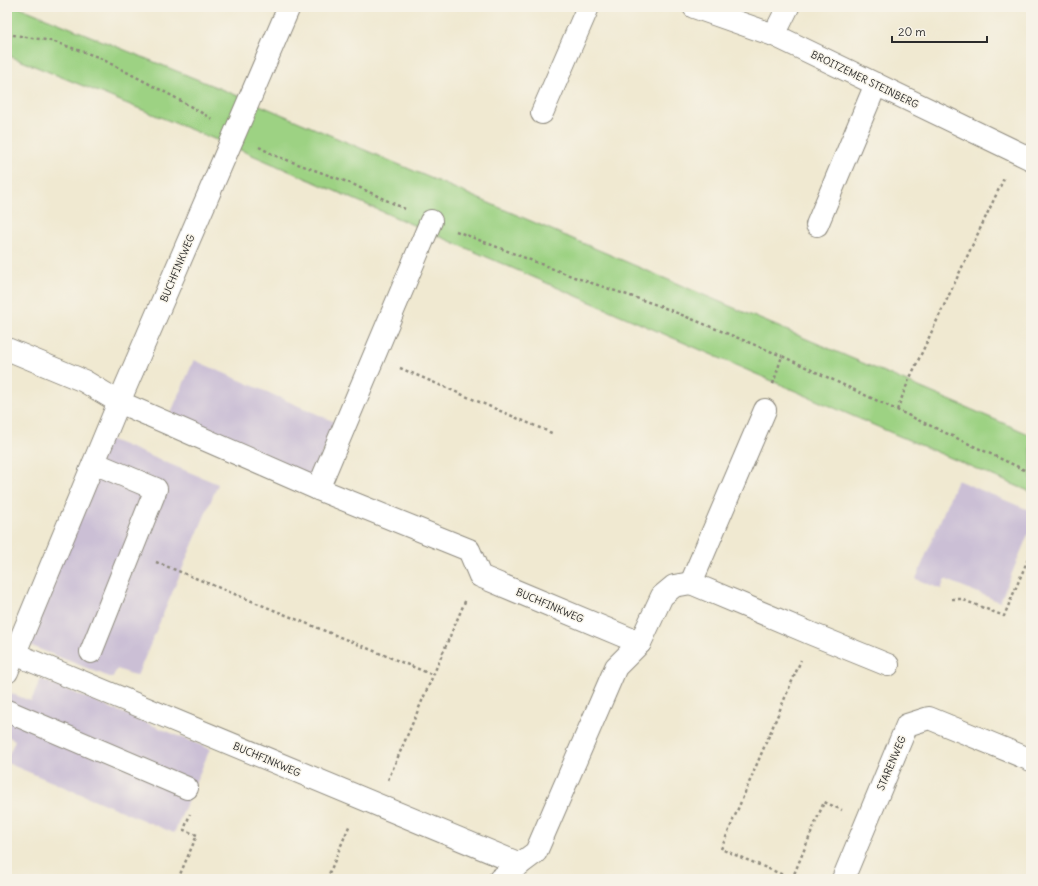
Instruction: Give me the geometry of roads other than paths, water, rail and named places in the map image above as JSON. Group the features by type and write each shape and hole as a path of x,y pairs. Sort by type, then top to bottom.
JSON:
{"street":[{"name":"BUCHFINKWEG","path":"289,7 119,402 11,663 372,803 520,864"},
{"path":"542,113 588,7"},
{"name":"BROITZEMER STEINBERG","path":"694,7 774,35 1024,156"},
{"path":"774,35 788,7"},
{"path":"817,225 876,84"},
{"path":"7,350 84,381 119,402 318,489 375,357 431,221"},
{"path":"691,583 765,410"},
{"path":"91,652 156,489 94,463"},
{"name":"BUCHFINKWEG","path":"318,489 469,550 480,576 640,643"},
{"path":"500,879 536,852 616,667 640,643 662,596 674,586 691,583 888,665"},
{"path":"7,711 187,788"},
{"name":"STARENWEG","path":"843,879 907,725 929,718 1031,760"}]}
